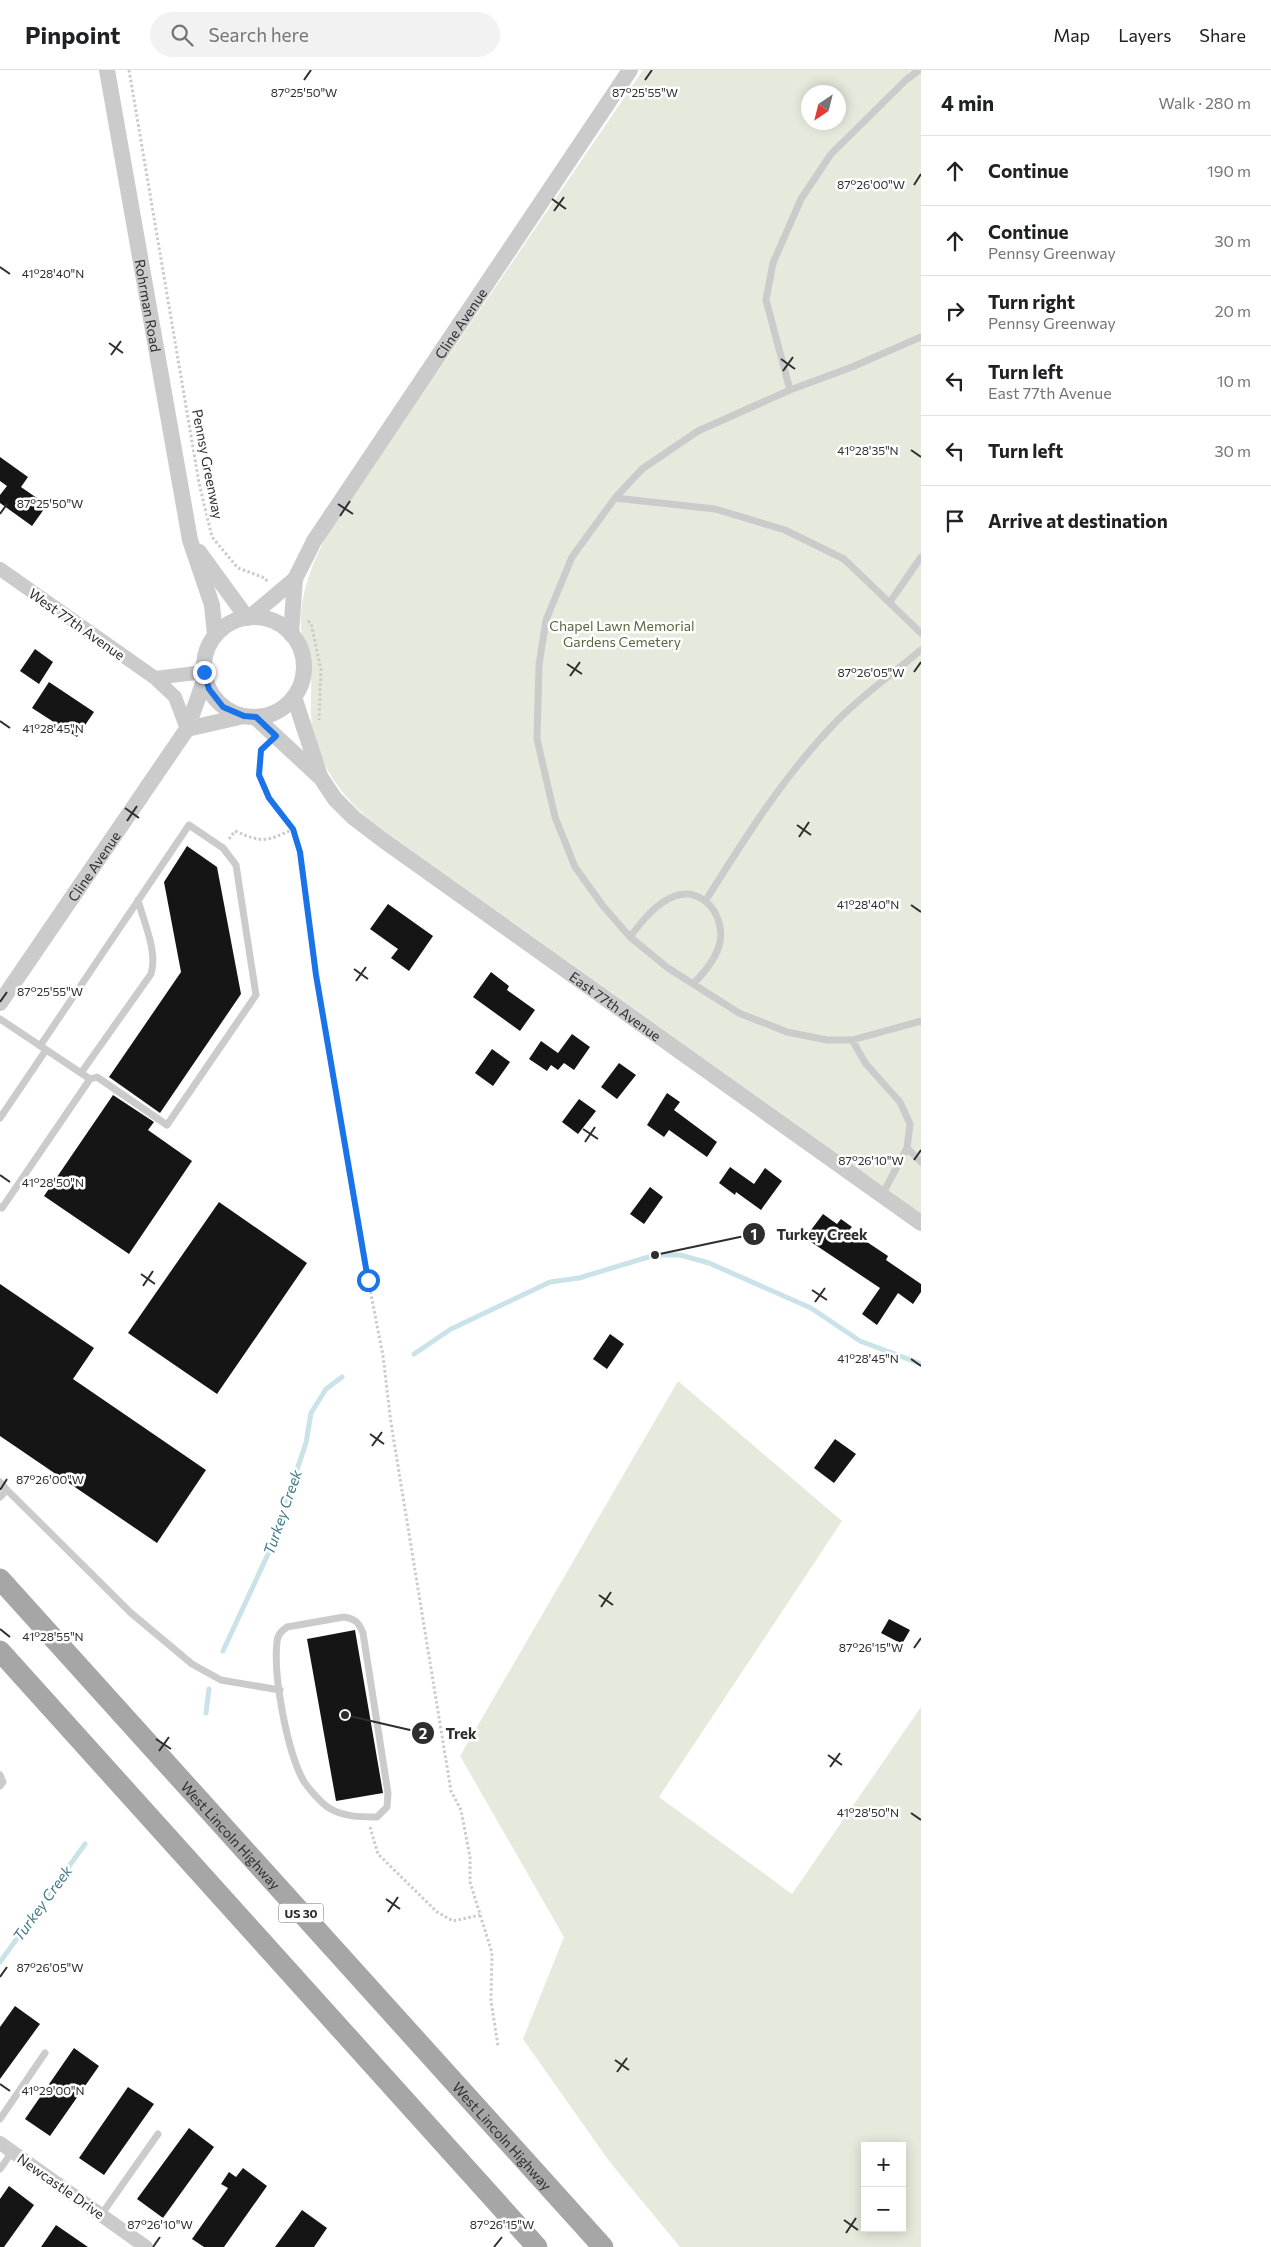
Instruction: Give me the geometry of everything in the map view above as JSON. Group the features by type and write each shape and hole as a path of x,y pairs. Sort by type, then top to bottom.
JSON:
{"main road":[{"name":"West Lincoln Highway","path":"0,1579 603,2247"},
{"path":"0,1651 538,2247"}],"street":[{"name":"Rohrman Road","path":"107,70 190,540 212,605 215,635"},
{"name":"Cline Avenue","path":"291,634 295,579 314,540 630,70"},
{"name":"Rohrman Road","path":"190,540 248,617"},
{"name":"West 77th Avenue","path":"0,569 155,678 175,697 187,729"},
{"name":"Cline Avenue","path":"248,617 295,579"},
{"path":"187,729 277,712 294,697 303,676 302,653 291,634 276,622 268,619 248,617 230,623 215,635 206,652 204,675 215,699 223,707 250,717"},
{"name":"Cline Avenue","path":"0,1003 187,729 204,675"},
{"path":"155,678 204,675"},
{"name":"East 77th Avenue","path":"294,697 321,778"},
{"name":"East 77th Avenue","path":"250,717 276,736 321,778 335,798 354,818 383,840 921,1223"},
{"name":"Newcastle Drive","path":"0,2143 146,2247"}],"lane":[{"path":"790,390 766,300 773,263 801,199 832,154 906,80 919,70"},
{"path":"921,337 852,367 790,390 698,431 642,470 615,498 572,557 546,620 538,665 537,739 555,817 575,867 603,906 630,936 668,968 740,1013 787,1032 827,1040 852,1040 921,1021"},
{"path":"615,498 716,509 786,530 844,560 921,633"},
{"path":"890,602 921,557"},
{"path":"706,900 746,837 793,770 834,723 921,650"},
{"path":"0,1118 138,900 189,825 222,848 236,864 256,995 253,1002 167,1125 97,1077 90,1079 1,1209"},
{"path":"630,936 658,905 677,895 694,895 706,900 718,920 720,941 702,976 693,984"},
{"path":"81,1073 151,974 154,965 138,900"},
{"path":"0,1019 90,1079"},
{"path":"852,1040 866,1064 900,1102 910,1124 907,1148 882,1195"},
{"path":"907,1148 921,1162"},
{"path":"0,1482 131,1614 192,1664 221,1680 280,1690"},
{"path":"0,1497 7,1490"},
{"path":"344,1617 353,1618 358,1622 363,1633 388,1793 387,1807 377,1816 355,1818 328,1808 304,1782 292,1756 280,1690 276,1641 280,1632 287,1627 344,1617"},
{"path":"0,1775 3,1782 0,1786"},
{"path":"0,2119 45,2053"},
{"path":"101,2215 158,2134"},
{"path":"0,2169 12,2152"}],"path":[{"name":"Pennsy Greenway","path":"129,70 197,474 212,537 238,568 265,578 276,594"},
{"path":"292,612 311,623 321,670 319,721 302,725"},
{"path":"276,736 261,750 259,775 269,798 293,829 302,861 316,975 356,1217 383,1356 391,1424 451,1791 461,1810 470,1857 470,1882 492,1953 491,2000 498,2046"},
{"path":"222,848 235,831 254,839 269,840 293,829"},
{"path":"368,1817 378,1854 436,1912 453,1921 480,1915"}],"green space":[{"name":"Chapel Lawn Memorial Gardens Cemetery","path":"643,70 921,70 921,1213 375,824 353,804 334,781 320,755 311,720 310,669 303,640 301,609 307,581 330,530"},
{"path":"678,1381 842,1521 659,1797 792,1894 921,1707 921,2247 680,2247 609,2161 523,2039 564,1937 460,1756"}],"building":[{"path":"0,457 28,477 21,487 47,505 32,526 0,503 0,495 7,486 0,481"},
{"path":"35,649 53,662 39,684 20,671"},
{"path":"49,682 94,712 77,737 32,708"},
{"path":"187,846 217,867 241,994 160,1113 109,1077 181,972 164,882"},
{"path":"388,904 433,936 409,971 391,958 398,949 370,929"},
{"path":"491,972 509,986 507,990 535,1010 520,1031 473,997"},
{"path":"572,1034 590,1047 574,1070 564,1063 558,1070 551,1065 547,1071 529,1059 541,1041 558,1053"},
{"path":"492,1049 510,1062 493,1086 475,1073"},
{"path":"619,1063 636,1075 617,1099 601,1087"},
{"path":"667,1093 680,1102 674,1110 717,1142 707,1157 669,1130 664,1137 647,1125"},
{"path":"113,1095 154,1122 148,1130 192,1161 129,1254 44,1196"},
{"path":"579,1099 596,1111 578,1134 562,1122"},
{"path":"730,1167 754,1184 765,1168 782,1181 761,1210 736,1192 735,1195 719,1183"},
{"path":"650,1187 663,1197 644,1224 630,1214"},
{"path":"219,1202 307,1263 217,1394 128,1333"},
{"path":"823,1214 837,1224 841,1219 852,1227 849,1230 888,1256 886,1260 921,1284 921,1292 913,1304 898,1293 877,1325 862,1314 880,1288 805,1238"},
{"path":"0,1284 94,1348 73,1379 206,1470 157,1543 0,1436"},
{"path":"610,1334 624,1344 607,1369 593,1359"},
{"path":"835,1439 856,1454 834,1483 814,1468"},
{"path":"889,1619 910,1630 902,1644 881,1633"},
{"path":"355,1630 383,1793 336,1801 307,1639"},
{"path":"15,2006 40,2024 0,2079 0,2027"},
{"path":"74,2048 99,2066 50,2136 25,2119"},
{"path":"128,2087 154,2104 104,2175 79,2158"},
{"path":"189,2128 214,2147 163,2218 137,2199"},
{"path":"243,2168 267,2186 224,2247 204,2247 192,2239 228,2188 221,2184 229,2172 236,2177"},
{"path":"9,2186 34,2205 4,2247 0,2247 0,2199"},
{"path":"302,2210 327,2228 314,2247 275,2247"},
{"path":"56,2225 88,2247 41,2247"}],"waterway":[{"name":"Turkey Creek","path":"414,1354 451,1329 550,1282 579,1278 655,1255 680,1255 709,1263 811,1308 860,1341 921,1364"},
{"name":"Turkey Creek","path":"223,1651 269,1552 306,1443 311,1413 326,1389 342,1377"},
{"name":"Turkey Creek","path":"206,1713 209,1689"},
{"name":"Turkey Creek","path":"0,1962 85,1844"}],"place":[{"name":"Turkey Creek","path":"655,1255"},
{"name":"Trek","path":"345,1715"}],"route":[{"path":"204,672 209,689 223,707 233,713 256,717 276,736 261,750 259,775 269,798 293,829 300,852 316,975 368,1280"}]}
